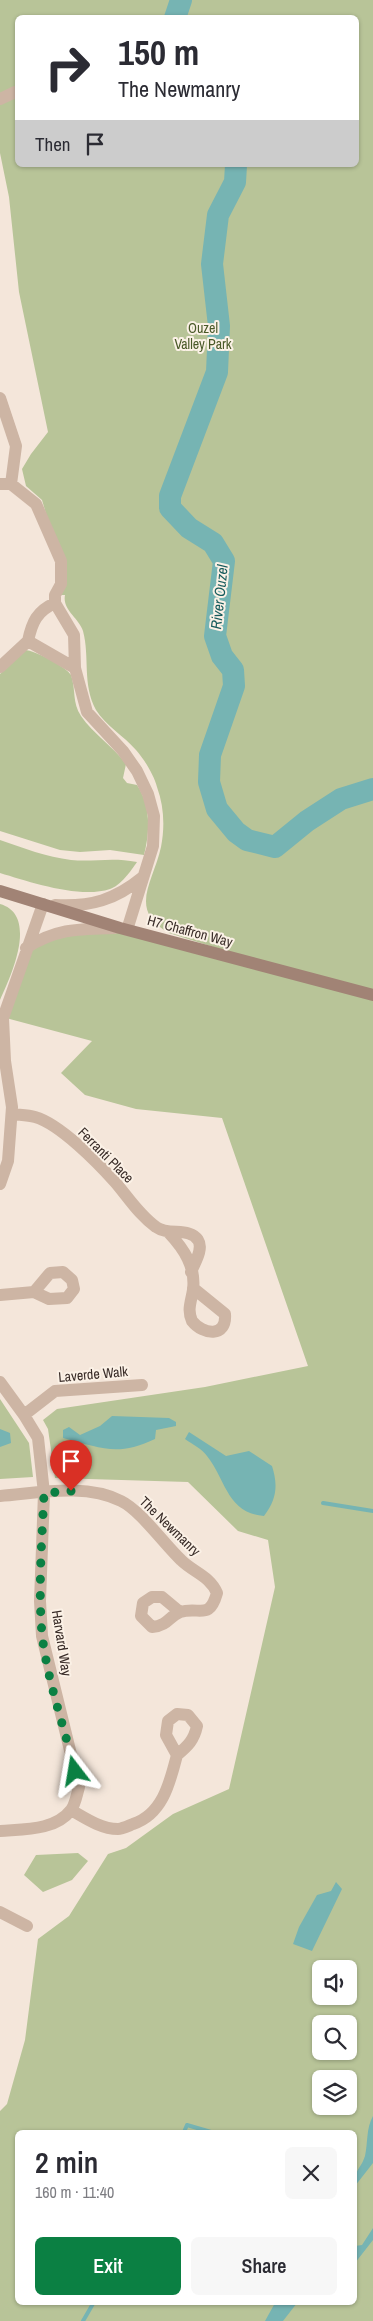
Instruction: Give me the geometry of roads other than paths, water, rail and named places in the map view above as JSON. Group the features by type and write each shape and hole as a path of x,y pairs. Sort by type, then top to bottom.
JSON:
{"street":[{"path":"0,99 15,92"},
{"path":"0,398 16,446 5,484 36,504 61,561 61,584 55,595 55,603 74,635 75,668 87,712 123,751 137,771 148,794 154,816 154,833 143,877 123,929 67,929 42,937 26,948"},
{"path":"0,667 28,641 35,617 42,609 55,603"},
{"path":"28,641 75,668"},
{"path":"0,1184 8,1161 6,1062 1,1017 44,905 76,906 100,902 126,892 143,877"},
{"name":"H7 Chaffron Way","path":"0,891 123,929 373,995"},
{"name":"Ferranti Place","path":"8,1110 37,1118 71,1140 116,1183 130,1203 156,1227 169,1233 193,1234 198,1239 199,1253 192,1272"},
{"name":"Ferranti Place","path":"169,1233 188,1257 192,1272 193,1288"},
{"path":"0,1295 34,1292"},
{"name":"Harvard Way","path":"0,1382 24,1414 38,1438 44,1493 40,1601 42,1636 79,1788 71,1810"},
{"name":"Laverde Walk","path":"24,1414 55,1391 142,1385"},
{"name":"The Newmanry","path":"44,1493 71,1491 94,1493 122,1501 154,1530 182,1561 213,1583 217,1593 214,1605 204,1612 180,1612"},
{"path":"0,1496 44,1493"},
{"path":"0,1831 40,1828 54,1823 71,1810 96,1824 118,1829 142,1821 158,1806 166,1792 177,1755"},
{"path":"0,1912 27,1926"}],"water":[{"path":"112,1416 169,1418 176,1422 176,1426 156,1430 155,1439 130,1448 109,1449 63,1438 63,1430 69,1427 80,1435 100,1426"},
{"path":"0,1429 10,1433 11,1443 0,1447"},
{"path":"189,1432 226,1456 249,1451 272,1466 276,1486 272,1504 264,1516 252,1514 242,1509 235,1502 207,1456 185,1439"},
{"path":"336,1882 342,1889 312,1951 293,1944 299,1927 317,1895 331,1891"},
{"path":"373,2116 373,2163 357,2183 357,2172 365,2156"},
{"path":"373,2228 373,2240 357,2260 357,2246 362,2245"},
{"path":"274,2305 295,2305 283,2321 265,2321"}],"waterway":[{"name":"River Ouzel","path":"176,15 181,0"},
{"name":"River Ouzel","path":"236,167 235,182 218,215 212,264 219,326 217,372 170,496 170,508 189,528 213,543 224,561 215,636 222,656 233,670 234,686 210,755 209,782 217,809 236,832 247,840 275,847 307,821 341,799 373,789"},
{"path":"323,1503 373,1511"},
{"path":"185,2130 187,2125 204,2130"},
{"path":"83,2321 92,2305"}],"park label":[{"name":"Ouzel Valley Park","path":"203,336"}]}
